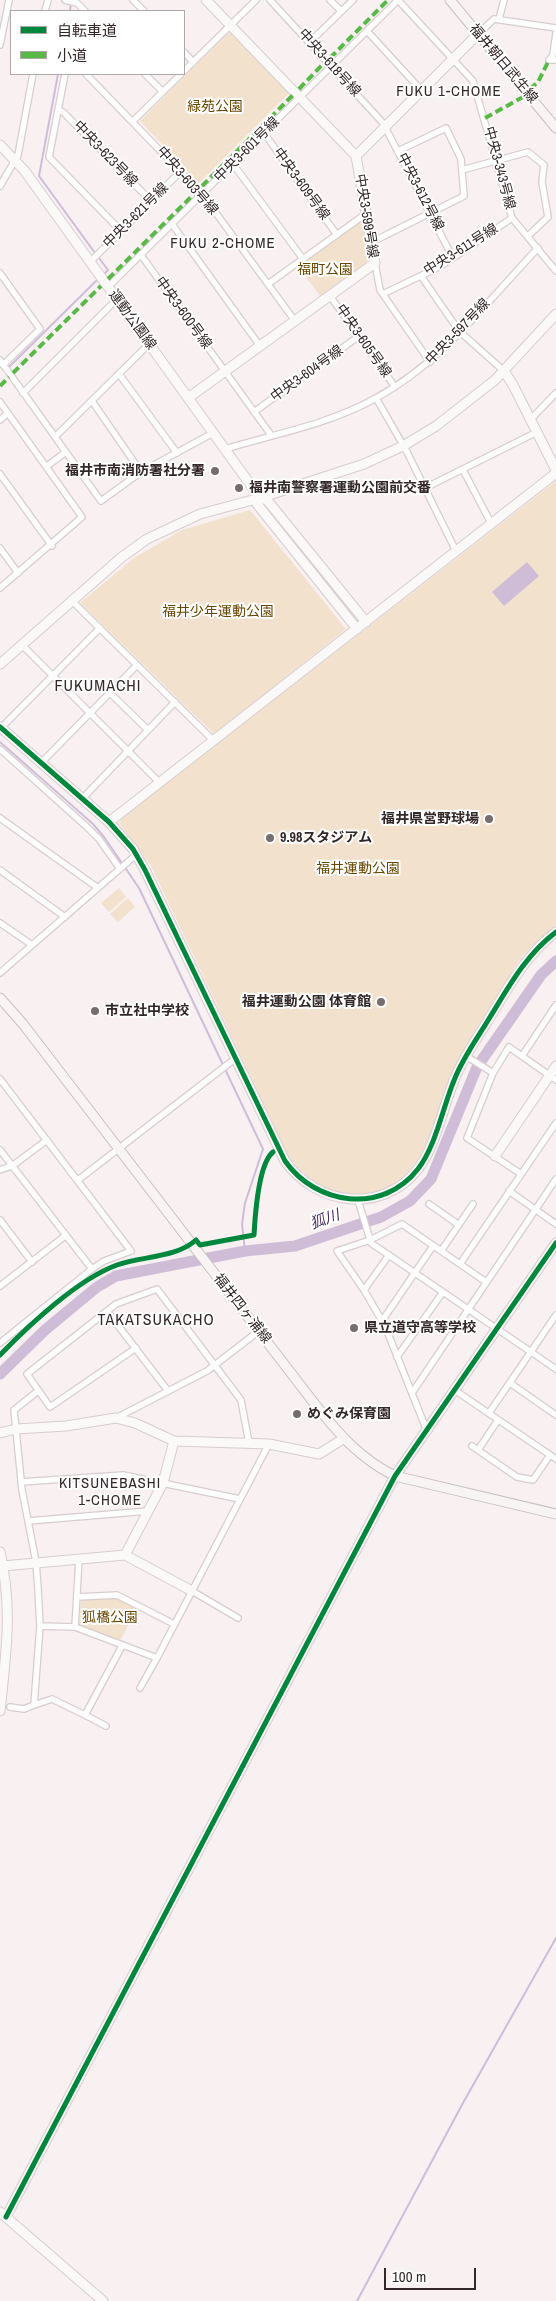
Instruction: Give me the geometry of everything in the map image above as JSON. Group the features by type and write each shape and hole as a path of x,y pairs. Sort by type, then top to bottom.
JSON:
{"main road":[{"name":"福井朝日武生線","path":"450,0 556,128"},
{"name":"福井四ヶ浦線","path":"0,998 119,1148 343,1439 372,1464 396,1476 556,1514"}],"street":[{"path":"0,45 9,0"},
{"path":"133,0 143,10"},
{"name":"中央3-599号線","path":"188,398 375,263 356,156 206,0"},
{"path":"185,70 256,0"},
{"name":"中央3-618号線","path":"270,0 386,127"},
{"path":"330,0 341,11"},
{"path":"310,42 353,0"},
{"name":"中央3-601号線","path":"108,287 398,0"},
{"name":"中央3-343号線","path":"398,0 473,81 512,218 556,271"},
{"path":"499,19 504,0"},
{"path":"70,1 84,10"},
{"path":"356,156 494,20 499,19 556,28"},
{"path":"367,30 422,91"},
{"path":"556,33 553,55 549,60 556,60"},
{"path":"185,53 193,62"},
{"path":"0,186 16,160 33,75"},
{"path":"65,75 49,157 121,231"},
{"name":"中央3-603号線","path":"87,75 202,194 295,321"},
{"path":"147,75 163,92"},
{"path":"133,121 180,75"},
{"name":"中央3-623号線","path":"58,110 63,112 151,201"},
{"name":"中央3-612号線","path":"386,127 453,258"},
{"path":"372,242 464,196 461,159 446,128 398,150"},
{"name":"中央3-609号線","path":"264,133 337,234"},
{"name":"運動公園線","path":"0,145 16,160 260,498"},
{"path":"462,170 528,152 544,165 542,182 548,217 528,236"},
{"path":"233,164 303,259"},
{"name":"中央3-621号線","path":"90,262 181,171"},
{"path":"268,284 367,213"},
{"name":"中央3-611号線","path":"382,294 421,276 453,258 512,218"},
{"path":"172,224 260,346"},
{"name":"中央3-597号線","path":"225,449 324,420 376,398 395,387 430,362 538,248"},
{"name":"中央3-600号線","path":"141,255 271,435"},
{"path":"375,263 382,294 430,362"},
{"path":"0,273 40,329 2,362 101,501 142,472 213,434"},
{"path":"109,822 556,471 513,385 504,372 459,331 421,276"},
{"name":"中央3-605号線","path":"330,296 395,387"},
{"path":"23,392 117,299"},
{"path":"0,664 122,557 152,536 192,517 260,498 364,464 403,446 459,409 504,372 555,321"},
{"name":"中央3-604号線","path":"254,412 360,336"},
{"path":"55,437 149,344"},
{"path":"119,374 176,453"},
{"path":"530,420 556,393"},
{"path":"376,398 425,488 456,551"},
{"path":"92,401 142,472"},
{"path":"0,402 82,517 52,546 0,588"},
{"path":"0,420 8,413"},
{"path":"425,488 537,432"},
{"path":"47,466 66,452"},
{"path":"463,470 491,523"},
{"path":"0,474 52,546"},
{"path":"260,498 266,500 366,622"},
{"path":"260,498 257,504 357,629"},
{"path":"0,548 18,573"},
{"path":"72,601 214,740"},
{"path":"100,628 1,728 109,822 137,854 232,1061 280,1152 293,1172 320,1192 332,1197 358,1200 380,1196 395,1189 418,1169 427,1153 455,1078 520,968 556,932"},
{"path":"22,645 160,782"},
{"path":"41,763 137,665"},
{"path":"110,693 148,730"},
{"path":"82,799 175,702"},
{"path":"0,749 99,839 120,869"},
{"path":"0,818 98,888"},
{"path":"0,973 137,854"},
{"path":"0,870 65,917"},
{"path":"0,923 32,946"},
{"path":"522,1056 556,1005"},
{"path":"521,1174 467,1138 493,1073 510,1047 553,1077"},
{"path":"468,1058 493,1073"},
{"path":"78,1180 232,1061"},
{"path":"495,1156 553,1077 556,1066"},
{"path":"0,1079 131,1251 104,1261 92,1269 0,1343"},
{"path":"460,1264 556,1123"},
{"path":"0,1170 12,1166 47,1140"},
{"path":"0,1150 92,1269"},
{"path":"412,1392 556,1179"},
{"path":"509,1191 556,1224"},
{"path":"358,1200 369,1239 388,1255 556,1369"},
{"path":"429,1204 459,1225"},
{"path":"441,1251 474,1204"},
{"path":"0,1220 32,1262"},
{"path":"429,1430 425,1426 382,1321 364,1290 337,1251 402,1224 486,1282"},
{"path":"0,1286 65,1236"},
{"path":"103,2301 3,2214 396,1476 556,1244"},
{"path":"382,1321 433,1246"},
{"path":"364,1290 388,1255"},
{"path":"136,1348 50,1407 27,1374 116,1304 157,1289 242,1400 249,1442"},
{"path":"397,1357 443,1292"},
{"path":"107,1311 168,1390"},
{"path":"489,1413 531,1352 553,1324 556,1315"},
{"path":"0,1433 66,1426 116,1418 168,1390 207,1372 259,1331"},
{"path":"510,1383 556,1415"},
{"path":"34,1705 40,1626 36,1562 21,1482 14,1410 38,1391"},
{"path":"456,1391 553,1457 533,1480 517,1476 472,1446"},
{"path":"116,1418 135,1423 174,1441 249,1442 319,1454 343,1439"},
{"path":"478,1450 498,1420"},
{"path":"125,1555 163,1483 174,1441"},
{"path":"140,1688 269,1444"},
{"path":"21,1482 123,1474 240,1499"},
{"path":"28,1521 148,1511"},
{"path":"0,1552 9,1617 0,1711"},
{"path":"3,1566 125,1555 192,1590 238,1618"},
{"path":"75,1628 79,1559"},
{"path":"77,1597 117,1595 174,1624"},
{"path":"40,1626 75,1628 157,1658"},
{"path":"85,1715 122,1646"},
{"path":"10,1706 24,1709 52,1699 106,1726"}],"green space":[{"name":"緑苑公園","path":"229,32 289,93 199,183 140,121"},
{"name":"福町公園","path":"360,222 363,223 369,256 367,262 320,296 298,266"},
{"name":"福井運動公園","path":"556,481 556,926 523,956 470,1038 453,1069 424,1148 412,1167 397,1181 381,1190 364,1195 347,1194 331,1190 315,1182 288,1155 151,866 120,824 121,819"},
{"name":"福井少年運動公園","path":"250,510 346,629 214,734 80,603 134,558 182,530"},
{"path":"119,888 126,897 109,912 101,903"},
{"path":"128,898 135,907 118,922 110,914"},
{"name":"狐橋公園","path":"117,1598 137,1608 120,1641 79,1626 81,1600"}],"shaded area":[{"path":"527,562 539,576 504,606 492,592"}],"waterway":[{"path":"70,10 71,2"},
{"path":"58,75 39,176 95,253"},
{"path":"99,258 108,270 105,273"},
{"path":"9,367 96,281"},
{"path":"0,742 93,824 139,888 263,1149 245,1203 242,1224 245,1251"},
{"name":"狐川","path":"0,1374 45,1330 97,1287 116,1276 245,1251 295,1246 381,1217 410,1201 431,1179 477,1067 541,975 556,961"},
{"path":"357,2301 463,2103 556,1938"}],"marked path":[{"path":"330,58 388,0"},
{"path":"530,89 538,82 549,60"},
{"path":"299,89 324,63"},
{"path":"202,186 293,95"},
{"path":"485,118 523,97"},
{"path":"108,279 196,192"},
{"path":"13,373 101,286"},
{"path":"0,386 9,377"}],"cycle path":[{"path":"0,727 109,822 133,849 145,870 285,1161 298,1176 314,1187 331,1195 350,1199 368,1198 386,1193 403,1184 418,1169 430,1149 451,1089 466,1056 517,974 535,951 556,932"},
{"path":"0,1355 54,1304 102,1272 127,1262 179,1250 196,1240 200,1245 254,1235 256,1204 261,1179 268,1158 273,1152"},
{"path":"6,2217 395,1476 556,1243"}],"place":[{"name":"福井市南消防署社分署","path":"215,471"},
{"name":"福井南警察署運動公園前交番","path":"239,488"},
{"name":"福井県営野球場","path":"489,819"},
{"name":"9.98スタジアム","path":"270,838"},
{"name":"福井運動公園 体育館","path":"381,1002"},
{"name":"市立社中学校","path":"95,1011"},
{"name":"県立道守高等学校","path":"354,1328"},
{"name":"めぐみ保育園","path":"297,1414"}],"district":[{"name":"FUKU 1-CHOME","path":"449,92"},
{"name":"FUKU 2-CHOME","path":"223,244"},
{"name":"FUKUMACHI","path":"98,687"},
{"name":"TAKATSUKACHO","path":"156,1321"},
{"name":"KITSUNEBASHI 1-CHOME","path":"110,1492"}]}
